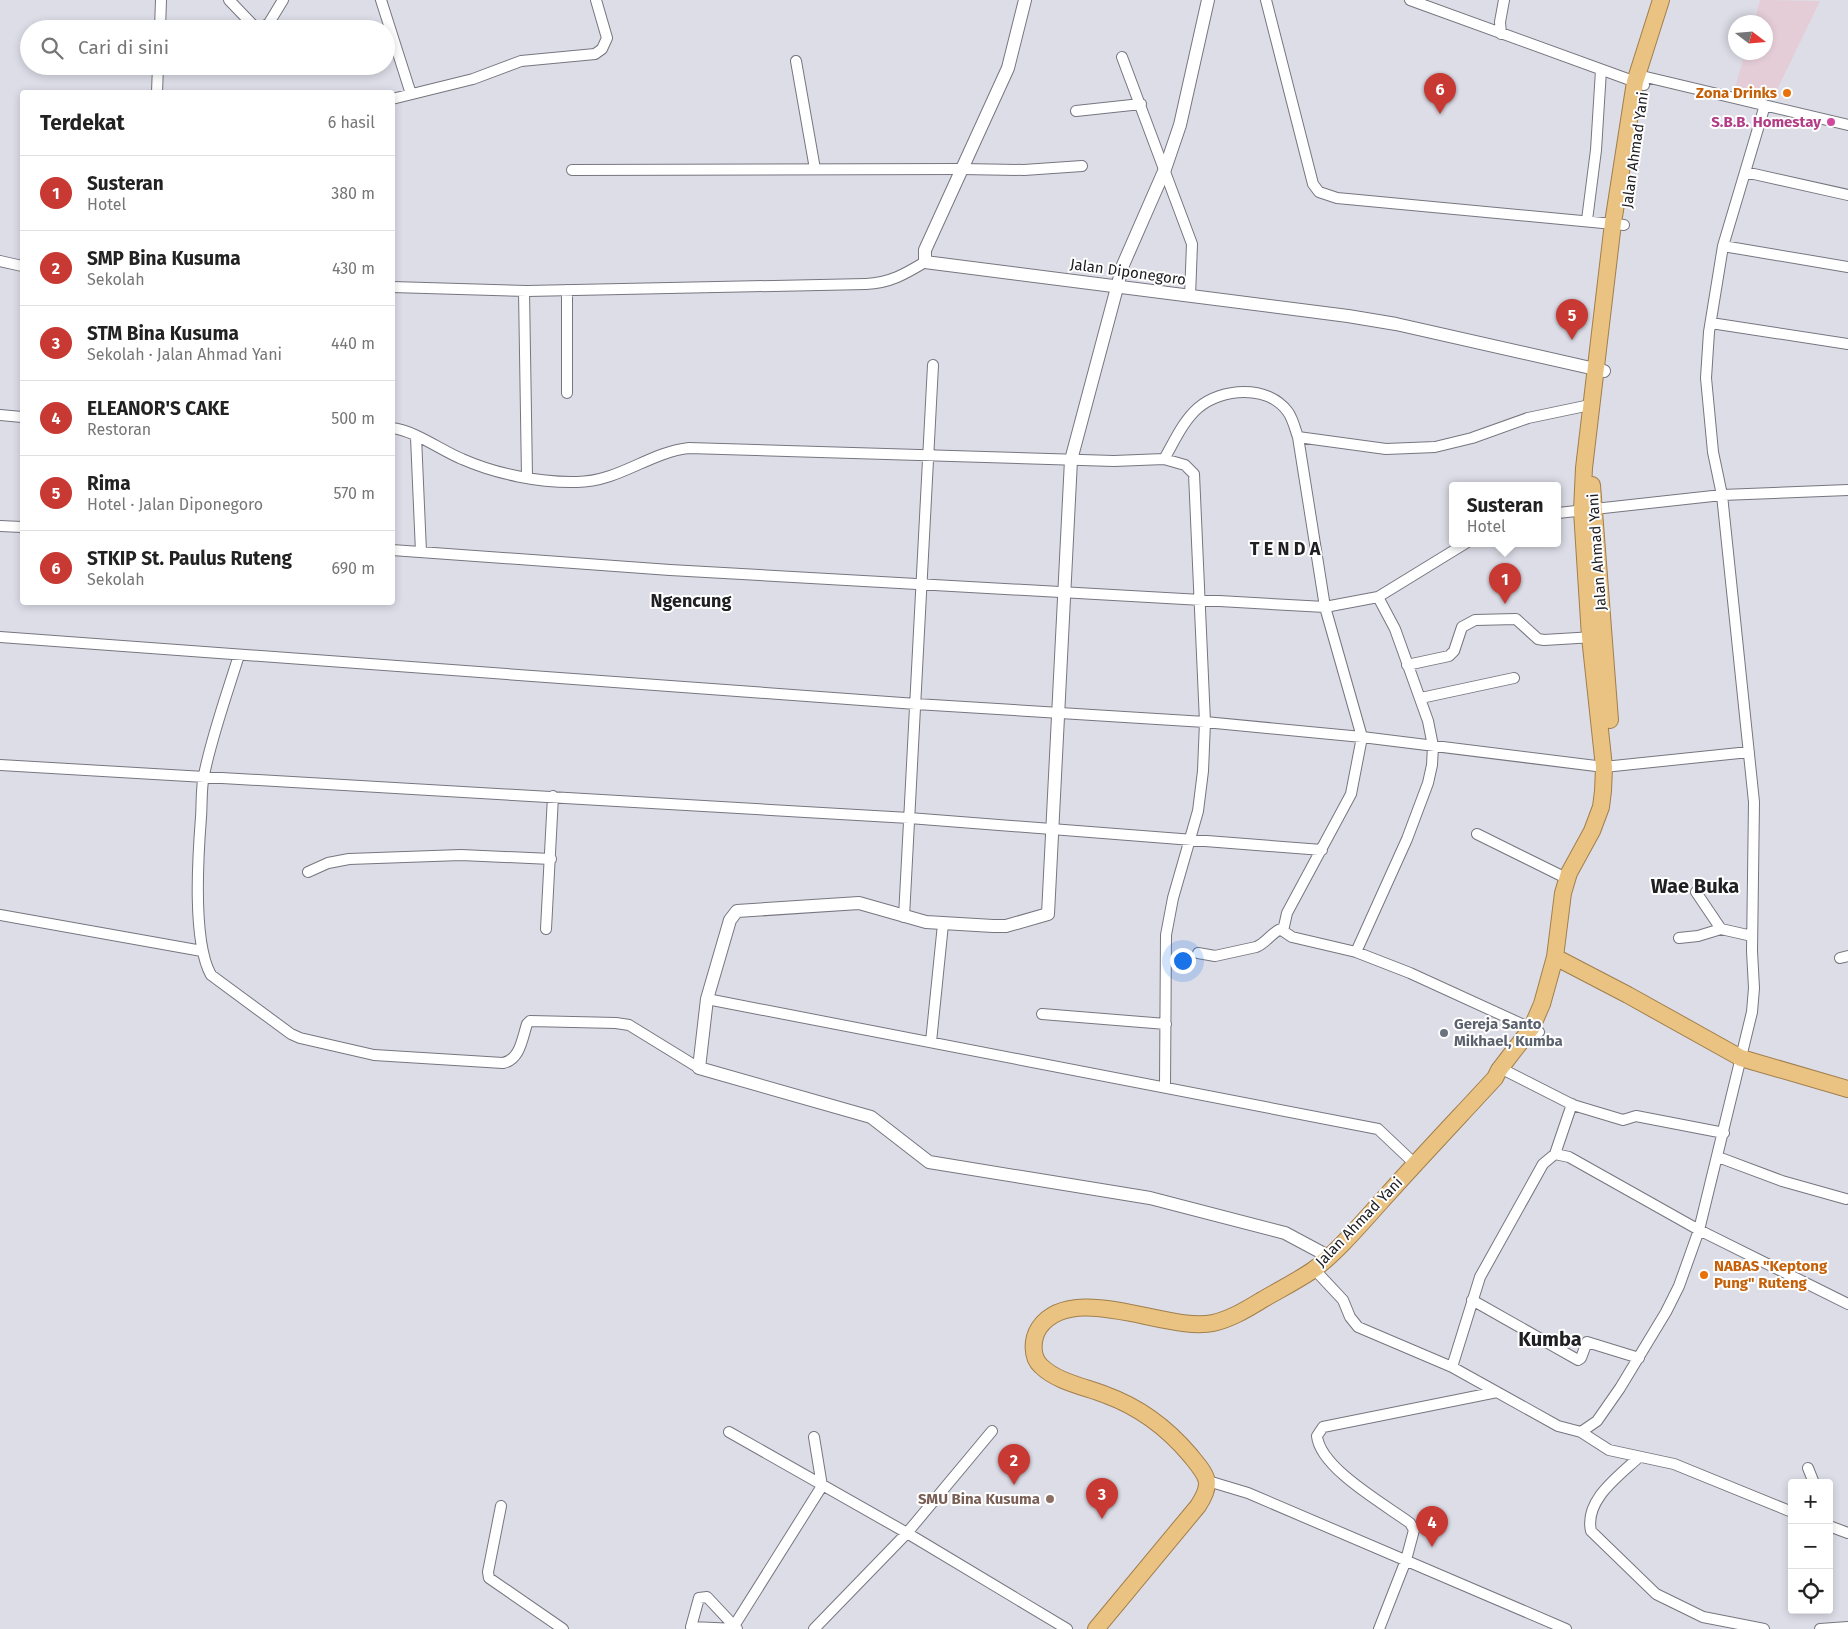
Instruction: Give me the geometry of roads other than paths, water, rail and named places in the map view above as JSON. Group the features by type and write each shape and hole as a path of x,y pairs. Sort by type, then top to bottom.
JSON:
{"highway":[{"name":"Jalan Ahmad Yani","path":"1588,511 1600,369 1619,224 1642,82 1660,0"},
{"name":"Jalan Ahmad Yani","path":"1642,82 1672,0"},
{"name":"Jalan Ahmad Yani","path":"1208,1481 1202,1469 1176,1438 1157,1422 1110,1396 1071,1382 1042,1367 1035,1358 1034,1346 1039,1328 1060,1313 1077,1308 1106,1308 1154,1318 1211,1324 1241,1312 1314,1269 1502,1075 1499,1070 1536,1030 1542,1004 1559,959 1556,930 1571,876 1594,848 1611,808 1609,767 1596,637 1588,511 1590,406 1600,369"},
{"path":"1559,959 1741,1058 1848,1089"},
{"path":"1096,1629 1179,1531 1206,1494 1208,1481"}],"street":[{"path":"160,20 161,0"},
{"path":"229,0 247,20"},
{"path":"271,20 283,0"},
{"path":"381,0 387,20"},
{"path":"395,98 473,79 521,61 595,54 602,49 607,38 596,0"},
{"path":"395,287 524,291 882,283 898,278 925,262 925,250 1008,68 1025,0"},
{"path":"699,1068 707,999 730,920 738,911 848,902 859,903 904,917 943,924 1006,926 1047,916 1060,713 1071,460 1131,243 1165,169 1180,125 1208,0"},
{"path":"1266,0 1313,184 1319,192 1337,198 1619,224"},
{"path":"1410,0 1433,3 1501,34 1601,70 1642,82 1765,105 1848,125"},
{"path":"1501,34 1501,16 1504,0"},
{"path":"395,44 411,94"},
{"path":"1122,57 1192,244 1190,296"},
{"path":"796,61 815,169"},
{"path":"1587,220 1596,150 1601,70"},
{"path":"157,90 158,75"},
{"path":"1076,111 1141,104"},
{"path":"1581,1432 1597,1421 1639,1358 1666,1312 1699,1230 1752,1012 1754,988 1752,936 1755,836 1749,752 1722,495 1713,452 1706,378 1711,323 1723,246 1765,105"},
{"path":"572,170 1024,170 1082,166"},
{"path":"1745,172 1848,195"},
{"path":"1723,246 1848,268"},
{"path":"0,261 20,266"},
{"name":"Jalan Diponegoro","path":"925,262 1396,324 1600,369"},
{"path":"567,290 567,393"},
{"path":"524,291 527,477"},
{"path":"1711,323 1848,344"},
{"path":"904,917 933,365"},
{"path":"1164,459 1189,417 1198,408 1216,396 1234,392 1266,395 1280,404 1288,412 1298,437 1325,607 1362,737 1351,794 1289,908 1283,928 1286,934 1356,952 1410,973 1536,1030"},
{"path":"1298,437 1386,449 1435,448 1472,438 1528,418 1590,406"},
{"path":"0,414 20,416"},
{"path":"395,429 477,466 527,477 576,482 604,479 670,450 689,448 1071,460 1164,459 1185,465 1194,474 1205,722 1203,771 1198,811 1173,898 1166,935 1165,1086"},
{"path":"416,437 421,552"},
{"path":"1561,513 1722,495 1848,490"},
{"path":"0,526 20,527"},
{"path":"395,550 921,585 1065,591 1325,607 1378,597 1459,547"},
{"path":"1356,952 1407,839 1425,793 1432,766 1433,746 1421,698 1394,629 1378,597"},
{"path":"1407,665 1449,656 1454,651 1462,627 1475,620 1516,619 1532,634 1544,640 1596,637"},
{"path":"0,638 916,704 1205,722 1362,737 1609,767 1749,752"},
{"path":"239,655 203,776 198,865 202,951 211,975 291,1034 384,1057 503,1063 510,1060 518,1052 527,1024 530,1021 623,1023 699,1068 871,1117 929,1162 1150,1198 1285,1232 1328,1256"},
{"path":"1421,698 1514,678"},
{"path":"0,765 908,818 1053,830 1189,838 1322,850"},
{"path":"546,929 553,796"},
{"path":"1477,834 1571,876"},
{"path":"308,872 328,863 349,858 461,855 551,859"},
{"path":"1696,892 1721,929"},
{"path":"0,915 202,951"},
{"path":"931,1042 943,924"},
{"path":"1198,952 1215,956 1256,947 1261,945 1274,931 1283,928"},
{"path":"1679,938 1698,936 1721,929 1752,936"},
{"path":"707,999 1165,1086 1378,1129 1415,1164"},
{"path":"1042,1014 1166,1024"},
{"path":"1502,1075 1572,1104 1623,1120 1636,1116 1724,1133"},
{"path":"1452,1367 1472,1300 1492,1254 1543,1164 1555,1154 1572,1104"},
{"path":"1555,1154 1569,1157 1699,1230 1848,1304"},
{"path":"1718,1157 1782,1181 1846,1199"},
{"path":"1314,1269 1343,1300 1350,1317 1358,1327 1452,1367 1558,1426 1581,1432 1609,1450 1674,1464 1788,1510"},
{"path":"1472,1300 1578,1360 1581,1358 1587,1342 1639,1358"},
{"path":"1379,1629 1406,1560 1414,1530 1410,1523 1336,1468 1318,1446 1316,1436 1323,1427 1497,1392"},
{"path":"814,1629 907,1533 992,1431"},
{"path":"729,1432 907,1533 1067,1629"},
{"path":"736,1628 822,1486 814,1437"},
{"path":"1639,1457 1601,1494 1591,1509 1588,1520 1591,1531 1656,1594 1703,1616 1764,1629"},
{"path":"1808,1468 1812,1479"},
{"path":"1208,1481 1248,1494 1566,1629"},
{"path":"501,1506 488,1572 489,1578 563,1629"},
{"path":"1833,1527 1848,1533"},
{"path":"701,1596 713,1601 736,1628 690,1628 697,1603 701,1596"},
{"path":"1820,1629 1848,1627"}],"place":[{"name":"Zona Drinks","path":"1787,93"},
{"name":"STKIP St. Paulus Ruteng","path":"1440,114"},
{"name":"S.B.B. Homestay","path":"1831,122"},
{"name":"Rima","path":"1572,340"},
{"name":"Susteran","path":"1505,604"},
{"name":"Gereja Santo Mikhael, Kumba","path":"1444,1033"},
{"name":"NABAS \"Keptong Pung\" Ruteng","path":"1704,1275"},
{"name":"SMP Bina Kusuma","path":"1014,1485"},
{"name":"SMU Bina Kusuma","path":"1050,1499"},
{"name":"STM Bina Kusuma","path":"1102,1519"},
{"name":"ELEANOR'S CAKE","path":"1432,1547"}],"district":[{"name":"T E N D A","path":"1285,549"},
{"name":"Ngencung","path":"691,601"},
{"name":"Wae Buka","path":"1695,886"},
{"name":"Kumba","path":"1550,1339"}]}
